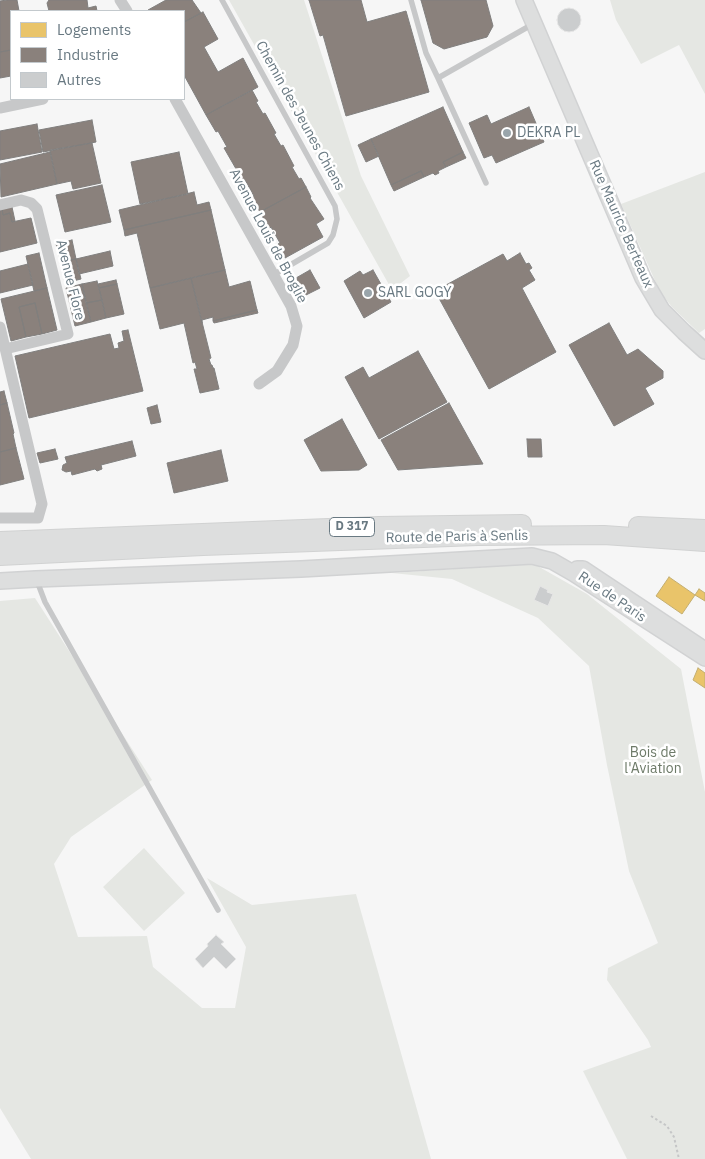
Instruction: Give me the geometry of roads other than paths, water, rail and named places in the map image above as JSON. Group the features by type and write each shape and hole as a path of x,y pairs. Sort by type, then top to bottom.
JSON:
{"main road":[{"name":"Route de Paris à Senlis","path":"0,541 471,524 596,524 705,528"},
{"name":"Route de Paris à Senlis","path":"0,556 203,546 478,536 604,535 705,542"}],"street":[{"name":"Rue Maurice Berteaux","path":"524,0 643,278 662,310 705,351"},
{"path":"0,108 38,100"},
{"name":"Avenue Louis de Broglie","path":"176,100 291,306 297,326 293,346 277,370 259,384"},
{"name":"Avenue Flore","path":"0,205 21,200 31,203 37,209 68,334 5,349"},
{"path":"0,327 42,504 38,518 0,518"},
{"path":"0,581 301,569 532,556 552,561 573,573"},
{"name":"Rue de Paris","path":"705,650 583,569 577,569 573,573 705,658"}],"lane":[{"name":"Chemin des Jeunes Chiens","path":"222,0 335,206 337,219 333,235 328,243 273,274"},
{"path":"410,0 426,53 486,183"},
{"path":"438,78 533,24"},
{"path":"36,579 45,602 218,910"}],"place":[{"name":"DEKRA PL","path":"507,133"},
{"name":"SARL GOGY","path":"368,293"}],"park label":[{"name":"Bois de l'Aviation","path":"653,762"}]}
